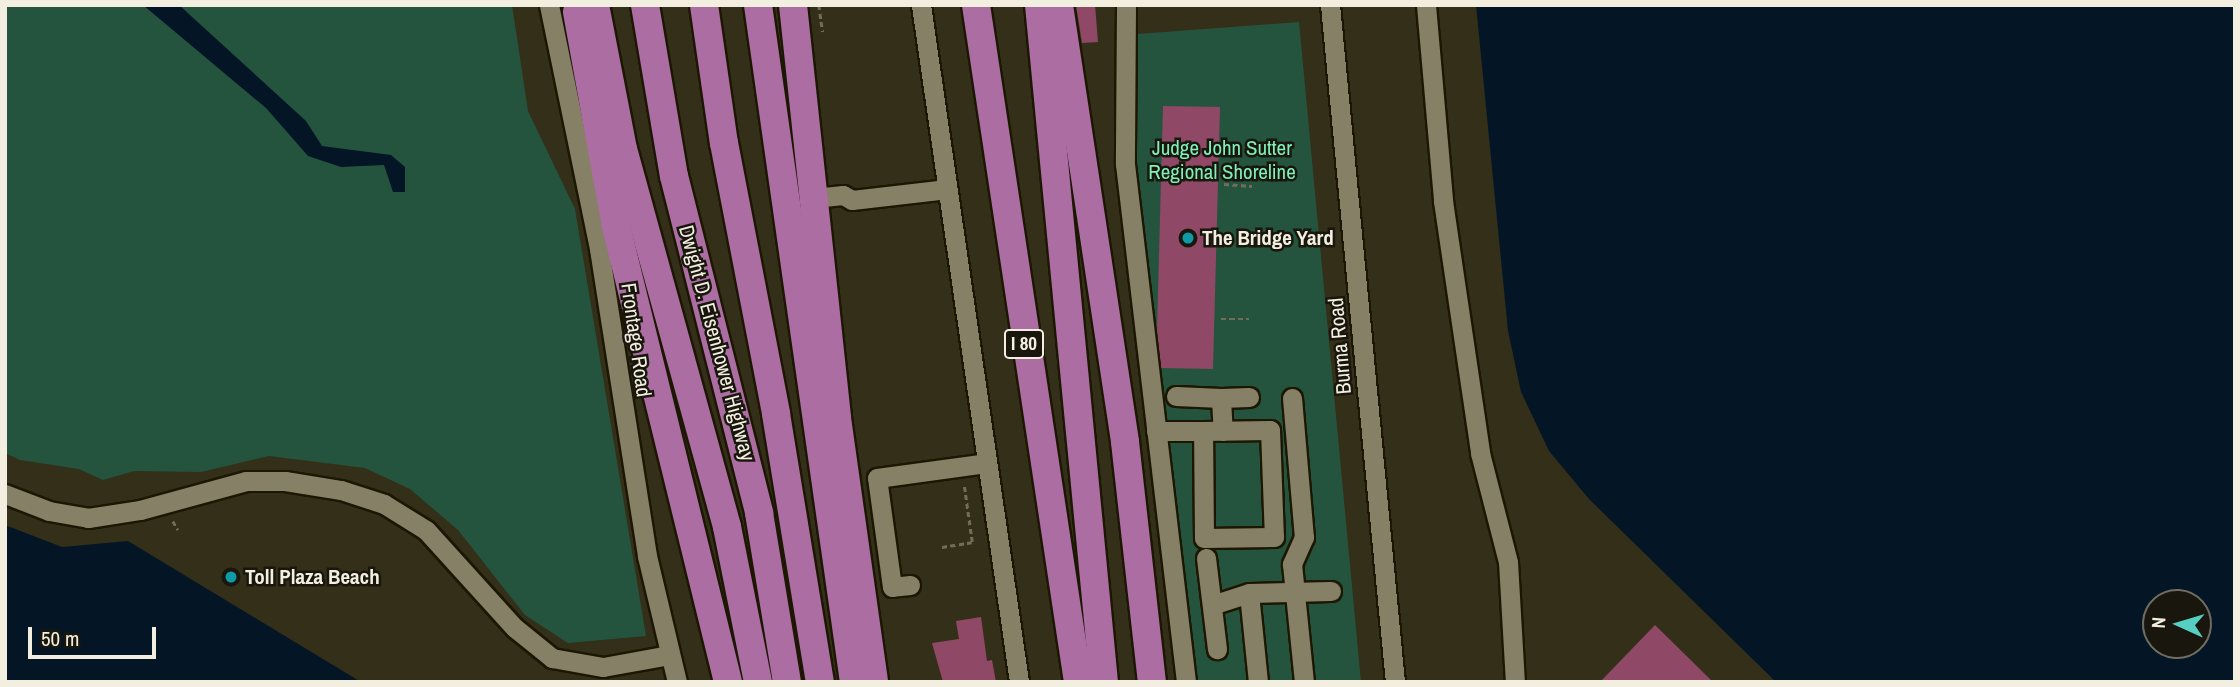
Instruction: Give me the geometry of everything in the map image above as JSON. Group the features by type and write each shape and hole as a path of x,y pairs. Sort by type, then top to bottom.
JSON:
{"highway":[{"path":"576,5 615,226 728,682"},
{"path":"595,5 623,149 727,527 758,682"},
{"name":"Dwight D. Eisenhower Highway","path":"645,5 672,164 754,488 787,682"},
{"name":"Dwight D. Eisenhower Highway","path":"704,5 724,143 772,389 820,682"},
{"path":"758,5 854,682"},
{"path":"793,5 837,418 874,682"},
{"name":"I 80","path":"976,5 1079,682"},
{"path":"1039,5 1104,682"},
{"path":"1059,5 1125,442 1152,682"}],"street":[{"name":"Frontage Road","path":"549,5 599,249 645,545 677,682"},
{"path":"921,5 1019,682"},
{"path":"1126,5 1125,164 1186,682"},
{"name":"Burma Road","path":"1330,5 1395,682"},
{"path":"1426,5 1443,201 1480,453 1508,562 1514,682"},
{"path":"814,198 843,195 852,200 947,189"},
{"path":"1176,396 1249,397"},
{"path":"1220,398 1223,431"},
{"path":"1292,398 1304,537 1292,564 1304,682"},
{"path":"1156,431 1270,430 1274,537 1204,538 1203,431"},
{"path":"910,585 892,587 877,478 986,463"},
{"path":"5,494 49,511 89,518 128,513 246,481 285,481 341,490 384,504 416,523 515,628 552,657 603,667 670,655"},
{"path":"1206,558 1217,649"},
{"path":"1212,605 1249,593 1331,591"},
{"path":"1249,593 1258,682"}],"path":[{"path":"819,5 823,32"},
{"path":"1224,184 1252,186"},
{"path":"1221,319 1249,319"},
{"path":"943,547 972,542 963,480"}],"green space":[{"path":"5,5 512,5 528,111 575,209 646,636 568,643 525,615 458,530 410,489 365,468 269,456 201,472 134,471 103,480 79,469 20,460 5,453"},
{"name":"Judge John Sutter Regional Shoreline","path":"1299,22 1361,682 1193,682 1182,546 1158,401 1131,162 1137,34"}],"water":[{"path":"143,5 179,5 306,121 322,146 391,155 405,167 405,192 393,192 384,165 341,167 308,156 266,108"},
{"path":"1476,5 2235,5 2235,682 1776,682 1589,499 1549,451 1521,392 1508,331"},
{"path":"5,525 62,547 128,541 361,682 5,682"}],"building":[{"path":"1076,5 1095,5 1098,42 1082,43"},
{"name":"The Bridge Yard","path":"1163,106 1220,107 1213,369 1161,368 1157,330"},
{"path":"981,617 987,661 992,660 996,682 943,682 932,643 959,639 956,621"},
{"path":"1655,625 1713,682 1600,682"}],"place":[{"name":"The Bridge Yard","path":"1188,238"},
{"name":"Toll Plaza Beach","path":"231,577"}]}
